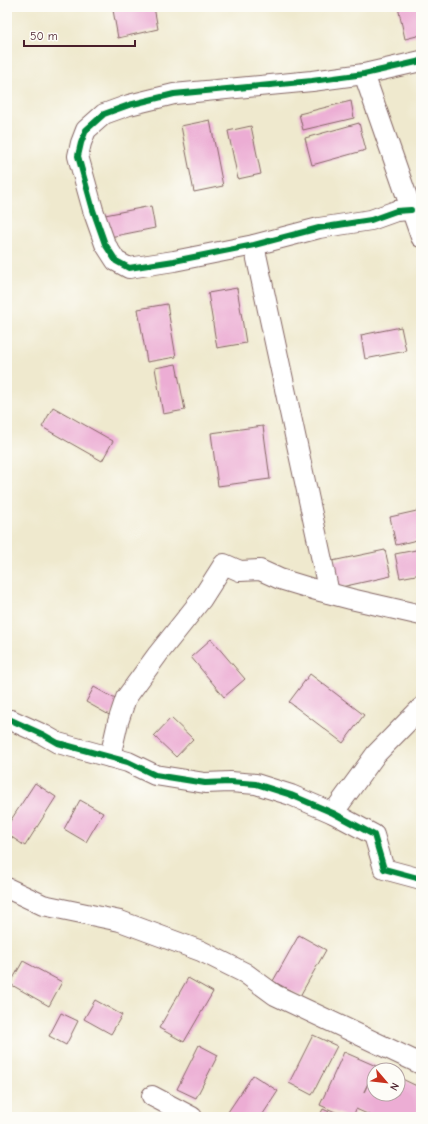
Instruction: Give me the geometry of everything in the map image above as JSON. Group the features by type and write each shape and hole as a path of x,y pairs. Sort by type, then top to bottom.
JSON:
{"street":[{"path":"411,210 396,211 371,220 319,228 254,245 174,261 129,268 116,261 105,244 92,210 78,156 86,130 104,114 129,105 174,94 312,81 364,74 421,61"},
{"path":"364,74 421,237"},
{"path":"254,245 329,593"},
{"path":"110,757 118,722 126,698 158,654 201,600 224,564 240,571 260,570 280,578 329,593 421,615"},
{"path":"333,813 376,754 421,708"},
{"path":"10,720 58,743 128,762 155,775 204,783 230,782 256,784 291,795 333,813 374,835 384,869 421,879"},
{"path":"7,888 43,905 120,921 201,951 246,973 275,995 421,1064"},
{"path":"152,1096 192,1117"}],"building":[{"path":"129,7 154,7 158,29 118,38 113,10"},
{"path":"398,7 418,7 421,18 421,35 405,39"},
{"path":"351,101 354,118 303,130 299,114"},
{"path":"210,120 223,186 194,192 181,126"},
{"path":"359,123 366,150 312,165 305,138"},
{"path":"251,126 261,174 238,179 228,131"},
{"path":"151,206 155,228 110,237 105,215"},
{"path":"237,288 246,343 217,348 208,293"},
{"path":"167,304 176,357 147,362 138,309"},
{"path":"401,327 406,351 365,359 361,335"},
{"path":"176,364 185,410 163,414 155,368"},
{"path":"53,407 113,441 102,461 42,427"},
{"path":"263,426 270,479 218,486 211,433"},
{"path":"421,510 421,539 396,545 390,517"},
{"path":"421,549 421,574 400,578 395,554"},
{"path":"385,550 391,576 337,588 332,561"},
{"path":"211,639 245,679 224,697 191,657"},
{"path":"310,674 364,715 343,743 289,702"},
{"path":"94,687 119,701 111,716 86,702"},
{"path":"171,718 193,739 176,757 154,736"},
{"path":"35,783 56,797 25,846 7,834 7,826"},
{"path":"80,800 103,813 86,842 64,829"},
{"path":"299,935 326,950 300,996 273,981"},
{"path":"23,961 62,982 49,1006 10,984"},
{"path":"188,978 213,992 184,1042 159,1028"},
{"path":"95,1000 122,1015 111,1034 84,1019"},
{"path":"61,1013 78,1021 66,1045 49,1036"},
{"path":"313,1035 337,1046 312,1095 289,1083"},
{"path":"199,1045 218,1055 196,1098 177,1089"},
{"path":"344,1052 367,1062 366,1088 364,1092 366,1088 366,1102 406,1102 406,1081 421,1088 421,1104 415,1117 374,1117 356,1109 353,1117 346,1117 320,1105"},
{"path":"253,1075 278,1091 261,1117 235,1117 228,1112"},
{"path":"323,1109 340,1117 319,1117"}],"cycle path":[{"path":"411,210 396,211 371,220 319,228 254,245 174,261 129,268 116,261 105,244 93,210 78,156 86,130 104,114 129,105 174,94 312,81 364,74 421,61"},
{"path":"11,720 58,743 128,762 155,775 205,783 230,782 256,784 291,795 333,813 374,835 384,869 421,879"}]}
